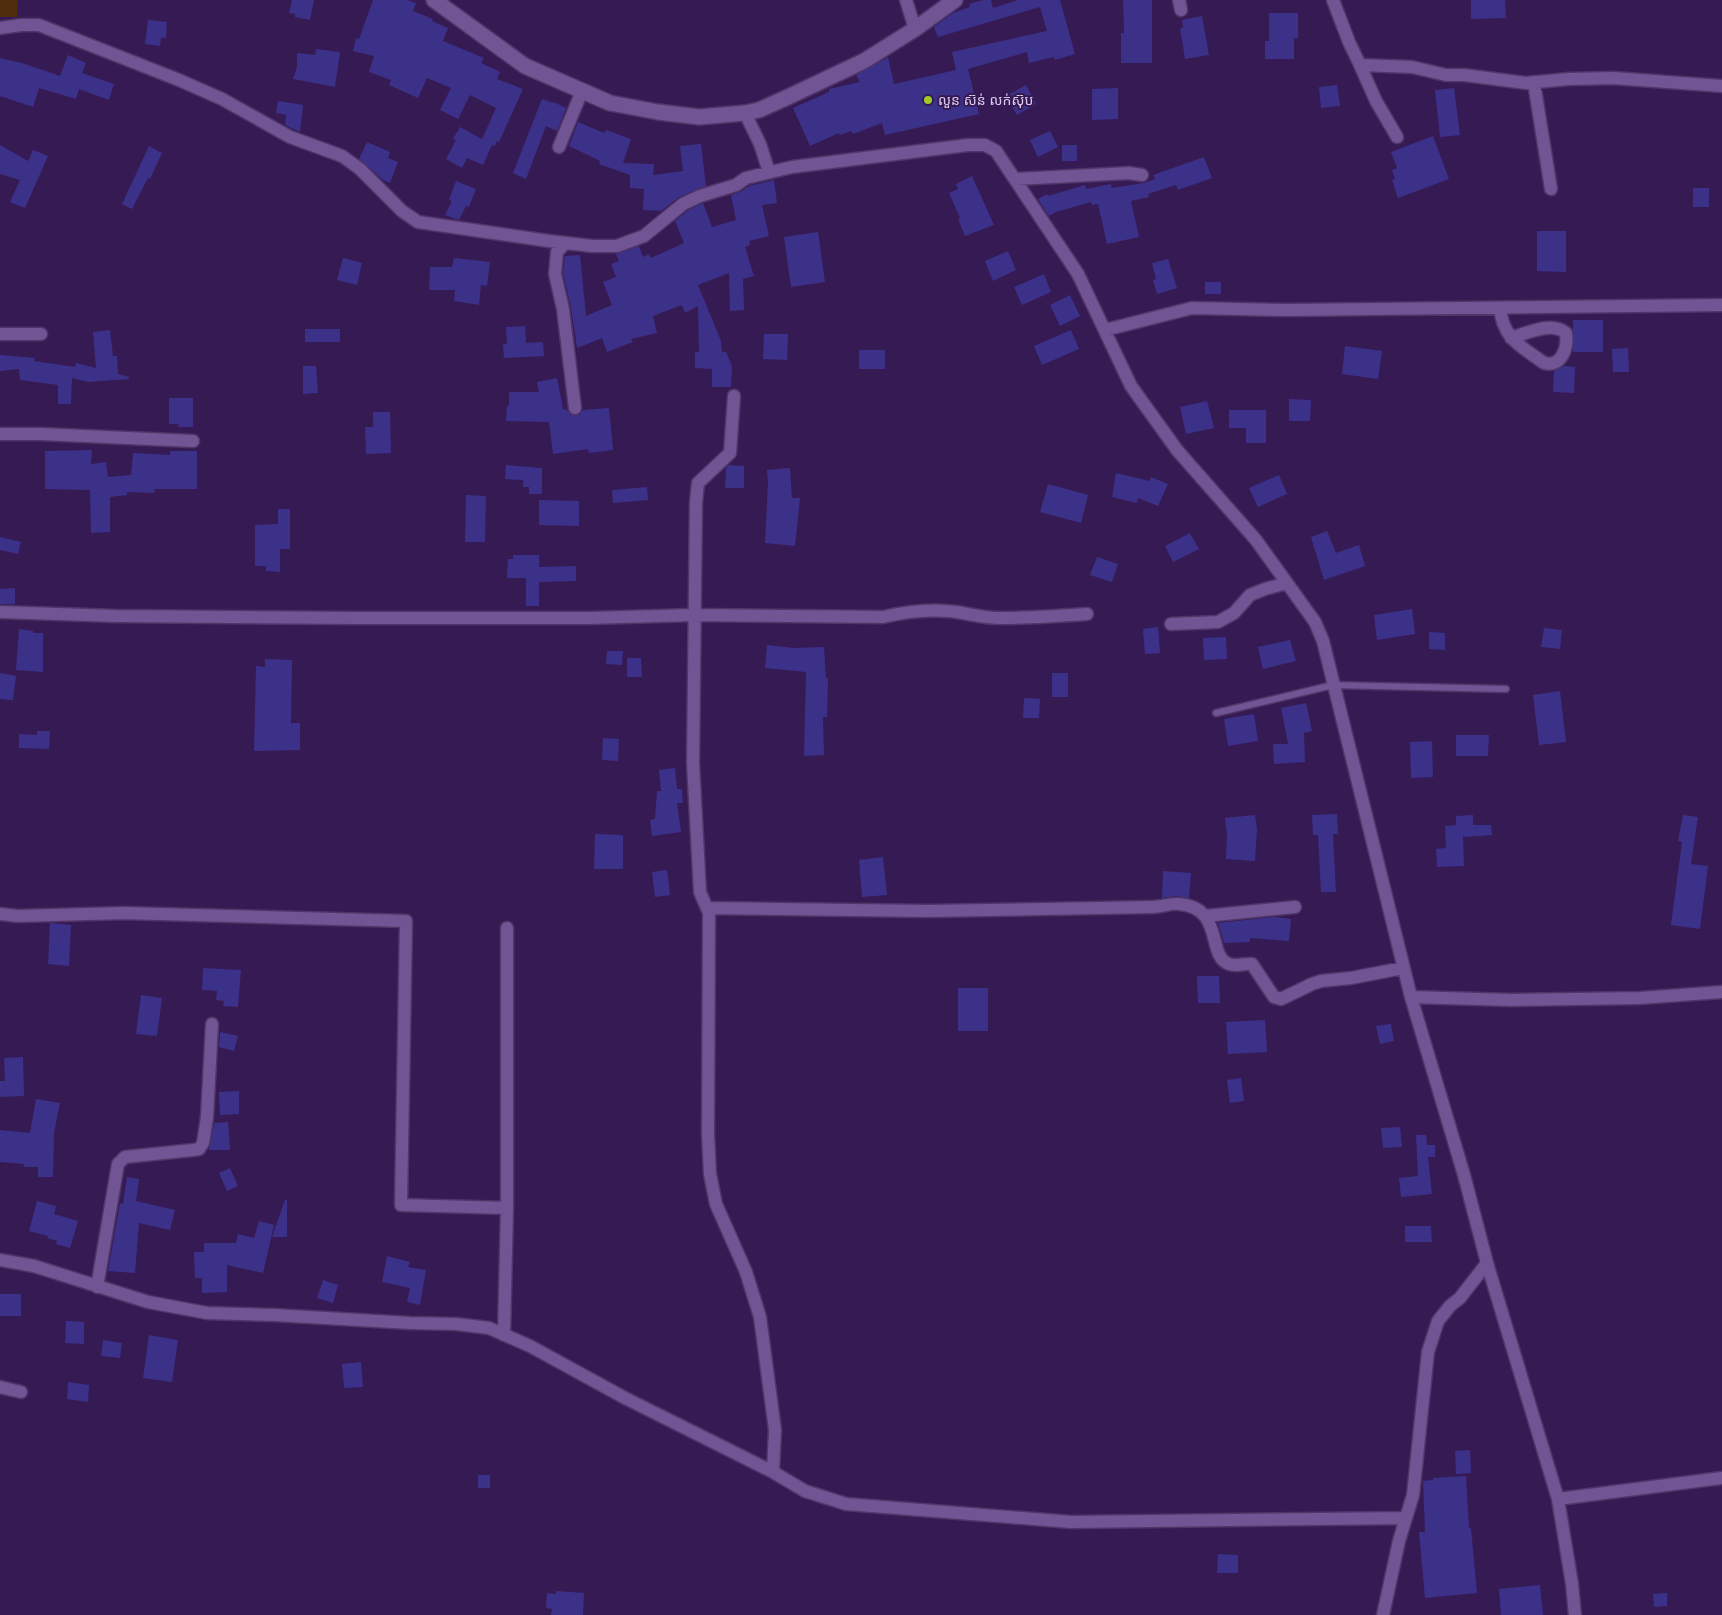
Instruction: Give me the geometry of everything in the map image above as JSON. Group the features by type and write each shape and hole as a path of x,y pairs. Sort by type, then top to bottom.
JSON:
{"street":[{"path":"434,0 525,66 610,103 699,117 745,113 759,110 788,98 864,61 915,29 955,0"},
{"path":"906,0 915,29"},
{"path":"1333,0 1346,35 1376,101 1397,137"},
{"path":"0,28 31,24 39,25 222,99 290,137 342,156 360,169 402,211 418,222 566,243 617,246 644,236 683,204 700,196 736,185 746,178 792,167 968,145 985,146 996,151 1078,274 1132,386 1177,450 1256,540 1315,622 1323,641 1410,997 1558,1499 1572,1584 1575,1615"},
{"path":"1360,65 1412,67 1446,75 1464,75 1526,83 1569,79 1613,78 1722,86"},
{"path":"1534,83 1551,189"},
{"path":"559,147 582,91"},
{"path":"745,113 760,144 770,172"},
{"path":"1016,179 1128,173 1142,175"},
{"path":"566,243 557,252 555,274 563,309 575,408"},
{"path":"1105,330 1192,308 1287,310 1722,305"},
{"path":"1500,308 1501,322 1511,338"},
{"path":"0,334 41,334"},
{"path":"734,396 730,453 698,483 696,502 693,763 700,895 709,912 708,1134 710,1174 716,1204 746,1272 760,1317 776,1430 773,1472"},
{"path":"0,434 193,441"},
{"path":"1171,624 1218,622 1234,613 1250,595 1265,588 1287,583"},
{"path":"0,612 116,616 350,618 589,618 694,615 882,617 924,611 948,611 970,616 998,618 1088,614"},
{"path":"707,908 927,911 1153,907 1178,903 1195,907 1205,916 1215,939 1217,951 1223,960 1228,964 1234,965 1252,964 1274,997 1280,999 1321,981 1351,978 1403,968"},
{"path":"1205,916 1295,907"},
{"path":"0,914 18,916 124,912 406,921 401,1205 507,1208"},
{"path":"504,1334 507,1208 506,928"},
{"path":"1410,997 1531,1000 1640,998 1722,992"},
{"path":"97,1286 118,1164 125,1157 193,1150 203,1144 207,1117 212,1024"},
{"path":"0,1260 34,1266 148,1302 207,1313 456,1324 489,1328 530,1346 625,1398 773,1472 805,1491 846,1504 1070,1522 1406,1518"},
{"path":"1383,1615 1399,1541 1413,1495 1428,1352 1438,1321 1450,1306 1460,1298 1487,1263"},
{"path":"0,1387 21,1392"},
{"path":"1558,1499 1722,1478"}],"lane":[{"path":"1216,713 1333,685 1506,690"}],"shaded area":[{"path":"0,0 18,0 17,17 0,17"}],"building":[{"path":"292,0 314,0 310,20 295,17 295,14 289,13"},
{"path":"373,0 407,0 416,3 413,11 433,19 432,21 448,28 443,41 484,58 481,63 500,72 497,79 523,89 499,142 497,141 495,146 492,145 483,165 467,158 462,168 446,159 456,140 453,139 460,127 482,139 496,108 470,95 458,119 440,110 451,88 427,78 418,98 389,85 391,80 369,72 374,56 353,51 356,38 359,39"},
{"path":"991,0 993,8 1018,0 1060,0 1075,54 1055,60 1054,57 1029,63 1027,52 968,69 979,114 885,135 882,123 853,134 851,131 840,135 839,133 810,146 793,108 829,92 829,89 860,82 856,75 888,57 894,84 956,70 952,52 1047,31 1040,7 938,37 934,27 953,13 970,7 969,4"},
{"path":"1123,0 1152,0 1152,63 1121,63 1121,33 1124,33"},
{"path":"1471,0 1505,0 1506,18 1471,19"},
{"path":"1269,13 1298,13 1298,38 1294,38 1294,59 1265,59 1265,41 1269,41"},
{"path":"1202,16 1209,55 1185,59 1180,28 1183,28 1182,20"},
{"path":"148,20 167,22 166,38 161,38 160,46 145,44"},
{"path":"316,49 340,52 335,87 293,79 297,67 297,53 315,55"},
{"path":"68,55 86,63 82,73 114,84 109,100 79,89 76,99 39,88 33,107 0,96 0,58 22,63 60,76"},
{"path":"1026,85 1036,104 1017,115 1006,96"},
{"path":"1337,85 1340,106 1321,108 1319,87"},
{"path":"1118,88 1118,119 1092,120 1092,89"},
{"path":"1454,88 1460,135 1440,137 1435,90"},
{"path":"542,99 566,108 557,131 546,126 526,179 513,173"},
{"path":"278,101 303,105 300,132 285,125 286,115 276,113"},
{"path":"578,122 604,133 606,130 631,139 623,163 654,164 653,175 683,171 680,146 701,144 706,186 679,197 661,211 643,210 644,189 630,188 630,175 599,164 600,161 569,146"},
{"path":"1050,131 1058,147 1038,157 1030,140"},
{"path":"1433,136 1449,179 1398,198 1392,180 1395,179 1392,170 1397,168 1391,152"},
{"path":"367,142 390,152 388,158 398,162 390,183 383,180 359,159"},
{"path":"0,145 28,161 33,150 48,156 25,208 10,202 20,180 0,174"},
{"path":"1062,145 1077,145 1077,161 1062,161"},
{"path":"149,146 162,153 150,179 148,178 132,209 122,204"},
{"path":"1204,157 1212,178 1178,190 1176,185 1148,194 1149,197 1131,201 1139,237 1107,244 1098,204 1092,205 1091,202 1056,212 1049,216 1038,199 1047,194 1048,196 1085,185 1086,189 1111,184 1112,188 1144,183 1155,179 1153,175"},
{"path":"972,176 994,225 965,236 958,219 960,218 949,193 958,189 956,184"},
{"path":"774,180 777,203 762,205 769,236 749,241 750,245 745,247 754,276 743,279 744,310 730,311 729,273 698,285 721,341 722,352 726,352 732,366 731,387 712,387 712,369 695,368 695,352 699,352 698,306 685,313 682,305 653,316 657,333 631,339 633,342 607,352 602,338 577,348 571,307 563,273 565,256 580,255 586,316 612,305 603,282 616,277 611,264 619,261 616,254 639,246 643,257 649,254 651,258 684,243 675,221 687,211 703,203 712,227 736,220 731,195 749,186"},
{"path":"456,181 476,189 469,207 466,206 459,220 445,215 452,201 449,200"},
{"path":"1693,188 1709,188 1709,207 1693,207"},
{"path":"1537,231 1566,231 1566,272 1537,271"},
{"path":"818,232 825,282 791,287 784,237"},
{"path":"1008,251 1016,270 993,281 985,261"},
{"path":"343,258 362,263 357,285 337,280"},
{"path":"454,258 490,262 487,286 481,285 479,305 454,301 455,290 429,290 430,267 452,267"},
{"path":"1168,259 1177,288 1157,294 1153,280 1156,279 1152,263"},
{"path":"1044,274 1051,292 1022,305 1014,287"},
{"path":"1205,282 1221,282 1221,294 1205,294"},
{"path":"1070,295 1080,316 1060,326 1050,305"},
{"path":"1573,320 1603,320 1603,352 1573,352"},
{"path":"525,326 526,343 543,342 544,356 504,358 503,344 507,344 506,327"},
{"path":"305,329 340,329 340,342 305,342"},
{"path":"110,330 113,356 117,356 118,374 129,377 129,379 88,382 72,378 71,404 58,404 58,385 20,380 19,369 0,371 0,355 35,358 34,361 75,367 76,363 96,368 93,332"},
{"path":"1071,330 1079,349 1042,365 1034,346"},
{"path":"764,334 788,334 787,360 763,359"},
{"path":"1345,346 1382,351 1378,379 1342,374"},
{"path":"1628,348 1629,372 1613,372 1612,349"},
{"path":"859,350 885,350 885,369 859,369"},
{"path":"303,366 316,366 318,393 303,394"},
{"path":"1564,366 1575,367 1574,393 1553,392 1554,371"},
{"path":"557,378 563,409 567,410 571,415 579,415 583,410 609,408 613,450 589,453 588,449 553,454 549,422 506,421 509,392 539,392 537,382"},
{"path":"169,398 193,398 193,427 178,427 179,424 169,424"},
{"path":"1289,399 1311,400 1310,421 1289,421"},
{"path":"1207,401 1214,428 1186,434 1180,407"},
{"path":"1229,410 1266,410 1266,443 1246,443 1246,428 1229,428"},
{"path":"373,412 390,412 391,453 366,454 365,427 373,427"},
{"path":"92,450 91,464 106,462 108,477 131,475 133,453 170,455 170,451 197,451 197,489 155,489 154,493 127,492 127,495 110,497 110,532 91,533 90,490 45,489 45,451"},
{"path":"506,465 542,468 542,494 529,494 529,487 523,487 523,480 505,479"},
{"path":"729,465 744,466 744,488 725,488 726,468"},
{"path":"790,468 792,498 800,498 795,546 765,543 767,470"},
{"path":"1116,473 1150,481 1151,477 1168,484 1158,506 1138,498 1137,503 1112,497"},
{"path":"1279,475 1287,494 1258,507 1249,488"},
{"path":"1048,484 1088,495 1081,523 1040,512"},
{"path":"647,487 648,500 613,503 612,490"},
{"path":"466,495 486,496 485,542 465,542"},
{"path":"539,500 579,501 579,526 539,525"},
{"path":"278,509 290,509 290,549 280,549 280,572 266,571 266,566 255,566 255,525 278,524"},
{"path":"1327,531 1336,553 1359,545 1365,566 1324,580 1311,537"},
{"path":"1190,533 1199,549 1173,562 1165,546"},
{"path":"0,537 21,542 18,554 0,550"},
{"path":"513,555 539,555 539,567 576,566 576,581 539,582 539,606 526,606 526,578 507,578 508,559 513,559"},
{"path":"1097,557 1118,564 1112,582 1090,575"},
{"path":"15,588 15,604 0,604 0,589"},
{"path":"1412,609 1415,634 1377,640 1374,615"},
{"path":"1158,627 1160,653 1145,654 1143,629"},
{"path":"1544,628 1562,630 1560,649 1541,647"},
{"path":"19,629 33,631 33,633 43,633 43,672 16,670"},
{"path":"1429,632 1445,633 1445,650 1429,649"},
{"path":"1226,637 1227,659 1204,660 1203,638"},
{"path":"1290,640 1296,661 1263,669 1258,647"},
{"path":"767,645 793,648 824,647 826,678 828,678 827,717 823,717 824,755 804,756 806,672 765,668"},
{"path":"607,651 623,651 622,665 606,664"},
{"path":"627,658 641,658 642,677 627,677"},
{"path":"265,659 292,660 291,723 300,723 300,750 254,751 256,666 265,667"},
{"path":"0,673 16,676 13,700 0,699"},
{"path":"1052,673 1068,673 1068,697 1052,697"},
{"path":"1560,691 1566,742 1539,745 1533,695"},
{"path":"1024,698 1040,699 1039,718 1023,718"},
{"path":"1306,703 1312,731 1304,733 1305,762 1274,764 1273,744 1288,744 1281,708"},
{"path":"1254,714 1258,741 1228,746 1224,719"},
{"path":"37,731 50,731 49,749 19,748 19,734 37,735"},
{"path":"1456,735 1489,735 1488,756 1456,756"},
{"path":"603,738 619,739 618,761 602,760"},
{"path":"1432,741 1433,777 1411,778 1410,742"},
{"path":"675,768 677,789 682,789 683,803 677,803 681,832 652,836 650,820 655,819 657,791 661,791 659,770"},
{"path":"1337,814 1338,834 1333,834 1336,892 1321,892 1318,835 1313,835 1312,815"},
{"path":"1255,815 1257,830 1255,861 1226,859 1227,835 1225,818"},
{"path":"1473,815 1473,825 1491,825 1492,835 1463,837 1464,866 1437,867 1436,849 1446,848 1445,826 1456,825 1456,816"},
{"path":"1683,815 1698,817 1691,864 1708,866 1700,929 1671,925 1682,842 1678,841"},
{"path":"595,834 623,835 623,869 594,869"},
{"path":"883,857 887,895 862,897 859,860"},
{"path":"667,870 670,895 655,897 652,872"},
{"path":"1163,871 1191,873 1189,898 1176,896 1162,898"},
{"path":"1274,917 1291,919 1289,941 1250,938 1250,942 1224,943 1218,923"},
{"path":"50,923 71,925 69,966 48,964"},
{"path":"203,968 241,970 238,1007 223,1006 224,1001 216,1000 217,991 202,990"},
{"path":"1197,976 1219,976 1220,1003 1198,1003"},
{"path":"958,988 988,988 988,1031 958,1031"},
{"path":"141,995 162,998 157,1036 136,1034"},
{"path":"1265,1020 1267,1052 1228,1054 1226,1022"},
{"path":"1391,1024 1394,1041 1380,1044 1376,1026"},
{"path":"220,1032 238,1036 234,1051 219,1047"},
{"path":"23,1057 24,1096 0,1097 0,1081 5,1081 4,1058"},
{"path":"1241,1078 1244,1101 1230,1103 1227,1080"},
{"path":"239,1091 239,1114 220,1115 219,1092"},
{"path":"36,1099 60,1103 54,1133 53,1177 38,1177 38,1167 24,1167 24,1164 0,1162 0,1130 30,1133"},
{"path":"228,1122 230,1150 209,1150 214,1123"},
{"path":"1400,1127 1402,1147 1383,1148 1381,1128"},
{"path":"1416,1135 1426,1135 1427,1145 1435,1145 1435,1157 1428,1157 1432,1194 1401,1197 1399,1178 1418,1176"},
{"path":"230,1168 238,1186 227,1191 219,1173"},
{"path":"127,1177 139,1179 136,1201 175,1210 170,1230 139,1223 135,1273 108,1271 120,1203 123,1204"},
{"path":"285,1200 287,1200 287,1237 272,1237"},
{"path":"37,1201 56,1206 54,1214 78,1221 70,1248 56,1244 57,1241 47,1238 48,1236 29,1231"},
{"path":"259,1221 274,1225 263,1273 227,1265 227,1292 202,1293 202,1278 195,1278 194,1252 204,1252 204,1243 236,1243 238,1234 254,1238"},
{"path":"1405,1226 1431,1226 1432,1242 1405,1242"},
{"path":"387,1256 410,1262 408,1267 426,1270 420,1305 407,1302 410,1288 382,1282"},
{"path":"323,1280 338,1285 333,1303 317,1298"},
{"path":"0,1294 21,1294 21,1316 0,1316"},
{"path":"66,1321 84,1322 84,1344 65,1343"},
{"path":"149,1335 178,1340 172,1382 143,1378"},
{"path":"103,1340 122,1343 120,1358 101,1356"},
{"path":"361,1362 363,1387 344,1388 342,1364"},
{"path":"68,1382 89,1385 88,1402 67,1399"},
{"path":"1470,1450 1471,1473 1456,1474 1455,1451"},
{"path":"478,1475 490,1475 490,1488 478,1488"},
{"path":"1466,1476 1469,1528 1471,1528 1477,1593 1425,1598 1419,1532 1425,1532 1423,1481 1433,1480 1433,1478"},
{"path":"1218,1554 1238,1555 1238,1573 1217,1573"},
{"path":"1540,1585 1543,1615 1501,1615 1499,1589"},
{"path":"556,1591 584,1593 583,1615 551,1615 552,1609 546,1608 547,1593 556,1594"},
{"path":"1667,1593 1667,1606 1654,1607 1653,1594"}],"place":[{"name":"លួន ស៊ន់ លក់ស៊ុប","path":"928,100"}]}
